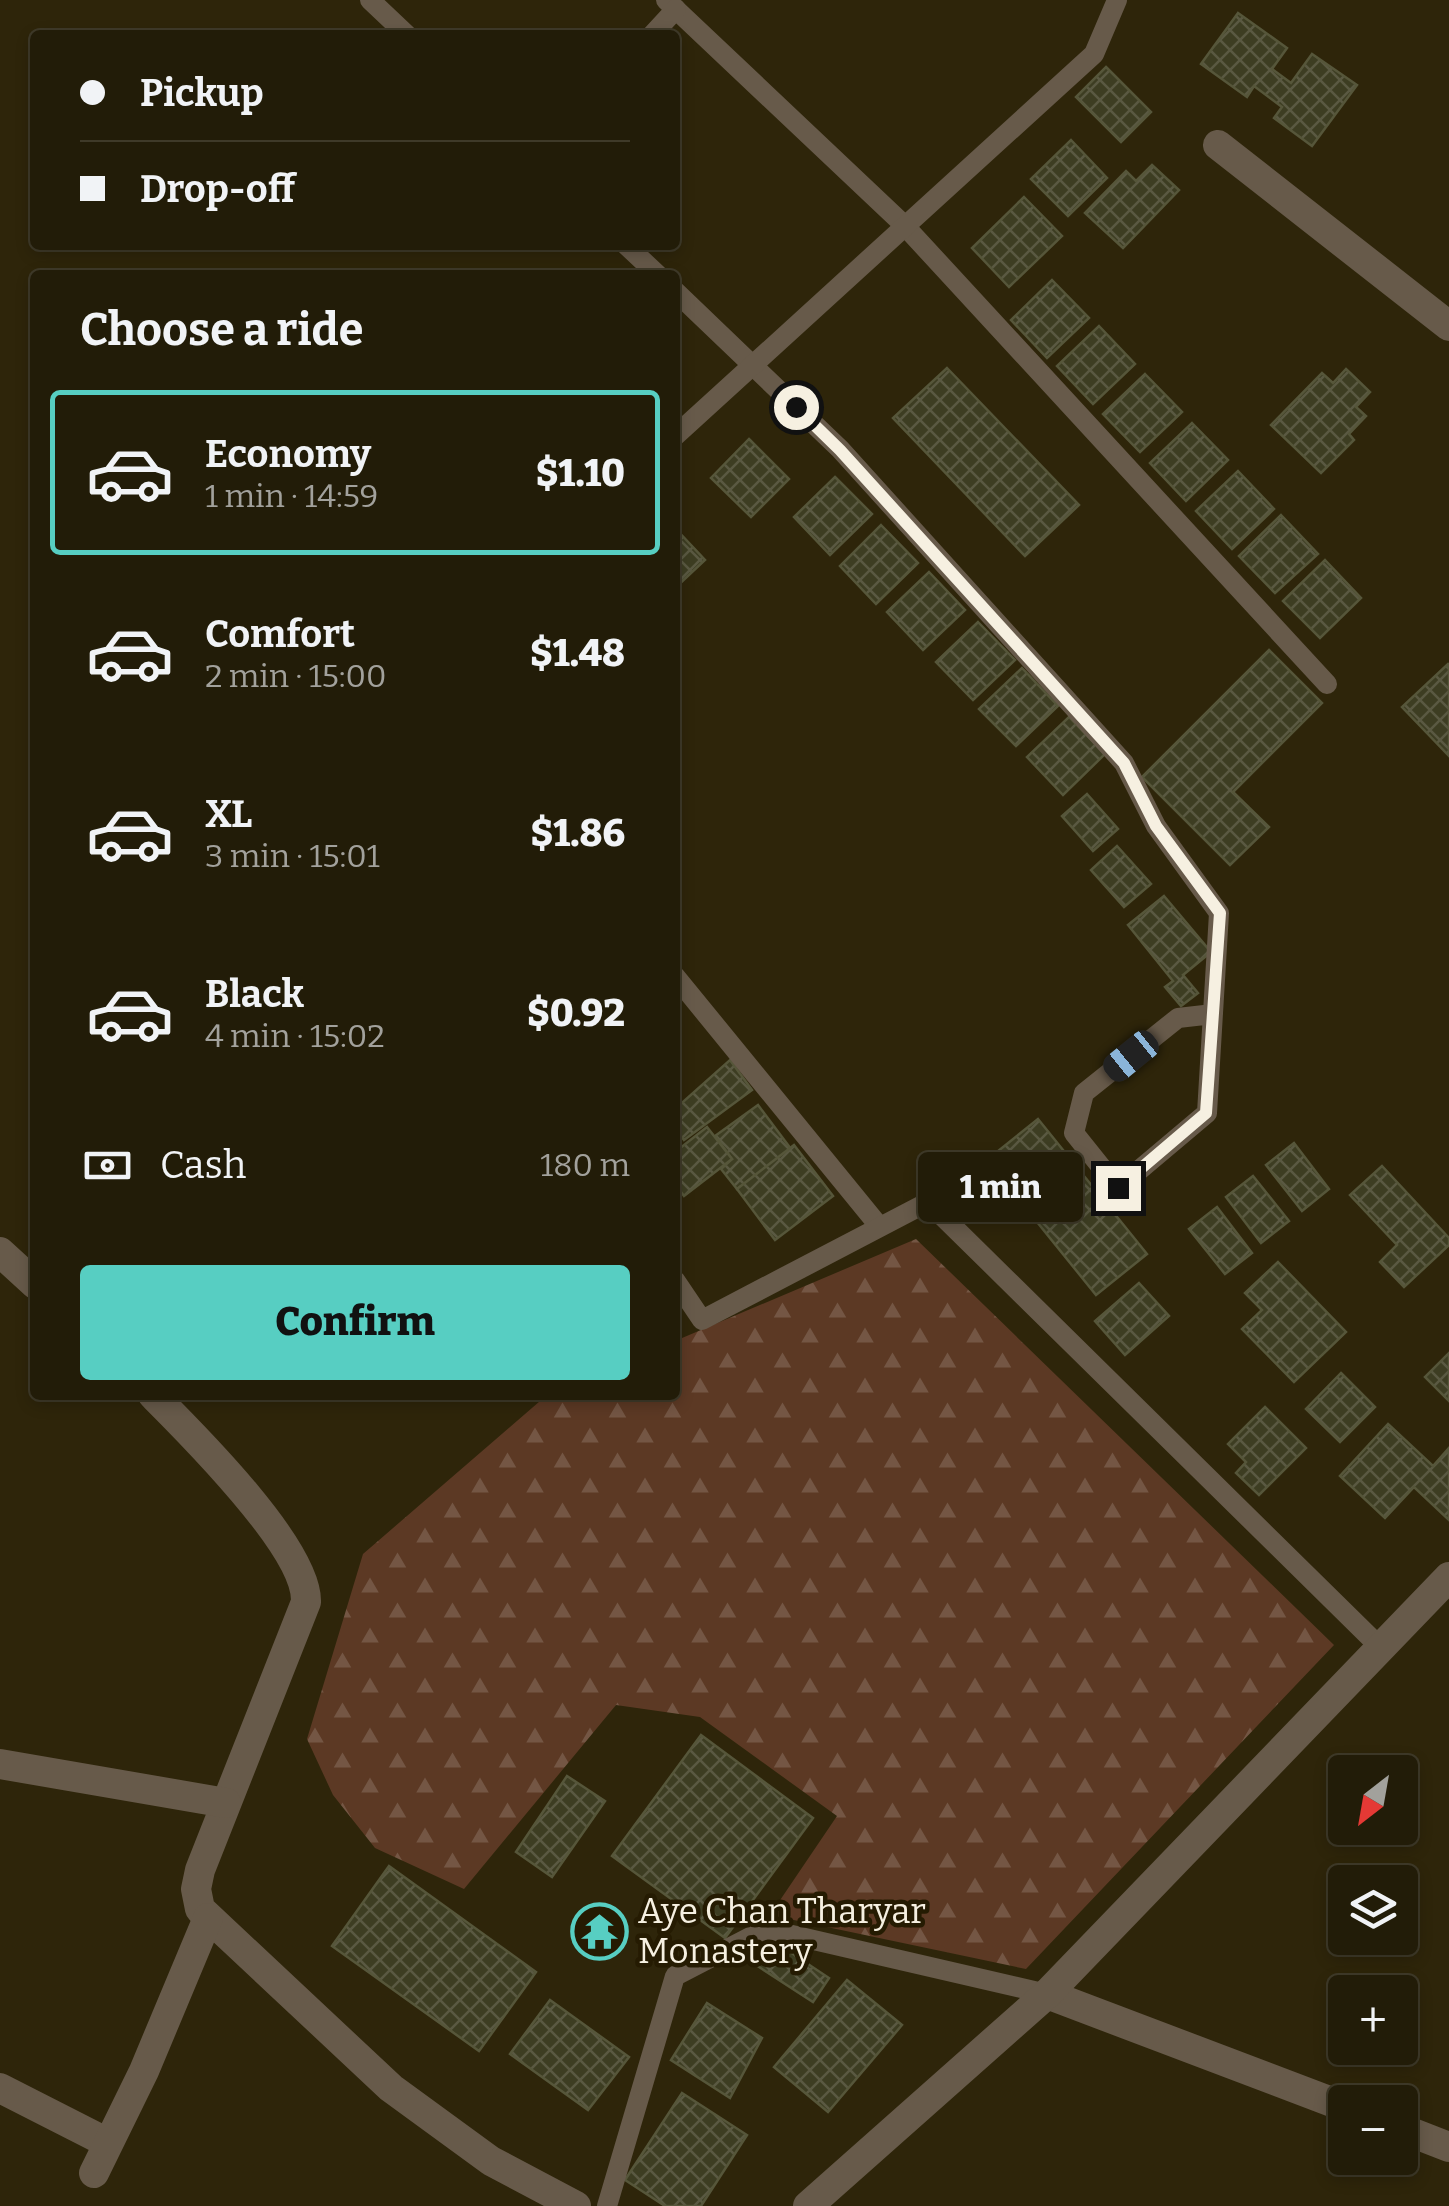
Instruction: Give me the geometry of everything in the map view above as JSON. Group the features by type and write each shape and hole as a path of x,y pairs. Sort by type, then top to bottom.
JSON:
{"street":[{"path":"1218,145 1449,326"},
{"path":"0,1252 30,1279"},
{"path":"158,1400 213,1454 307,1585 306,1602 196,1889 200,1908 390,2088 491,2161 576,2206"},
{"path":"808,2206 1046,1994 1449,1578"},
{"path":"0,1764 226,1803"},
{"path":"94,2173 208,1918"},
{"path":"1046,1994 1328,2102"},
{"path":"0,2088 108,2143"},
{"path":"1418,2135 1449,2147"}],"lane":[{"path":"370,0 402,30"},
{"path":"680,431 903,224 1094,54 1117,0"},
{"path":"655,30 671,4 903,224 1327,684"},
{"path":"631,250 653,270"},
{"path":"680,296 840,450 1124,763 1156,826 1220,913 1213,1014 1206,1113 1118,1188 1074,1132 1084,1093 1178,1018 1213,1014"},
{"path":"680,982 879,1226"},
{"path":"680,1287 702,1320 928,1202 1383,1650"},
{"path":"607,2206 675,1976 711,1954 766,1929 1046,1994"}],"green space":[{"path":"916,1239 1334,1645 1026,1969 770,1915 837,1816 700,1717 616,1705 464,1889 375,1848 333,1795 307,1739 363,1554 541,1400 680,1400 680,1339"}],"building":[{"path":"1238,13 1287,48 1272,69 1291,83 1312,54 1357,85 1312,146 1274,118 1282,107 1254,86 1247,97 1201,64"},
{"path":"1106,67 1151,112 1121,142 1076,97"},
{"path":"1071,140 1107,178 1068,216 1031,179"},
{"path":"1152,165 1179,190 1123,248 1085,213 1126,171 1136,181"},
{"path":"1024,197 1062,236 1009,287 972,248"},
{"path":"1052,280 1089,318 1047,358 1011,320"},
{"path":"1099,326 1135,364 1093,404 1057,366"},
{"path":"947,368 1079,505 1025,556 893,418"},
{"path":"1346,369 1370,392 1356,407 1366,416 1349,434 1354,440 1321,473 1271,425 1322,373 1333,383"},
{"path":"1145,374 1182,412 1140,452 1103,414"},
{"path":"1192,423 1228,460 1186,501 1150,463"},
{"path":"749,439 789,479 751,517 711,478"},
{"path":"1238,471 1274,509 1232,549 1196,511"},
{"path":"835,477 872,514 830,555 794,517"},
{"path":"1281,515 1318,554 1275,593 1239,556"},
{"path":"881,525 918,563 876,604 840,566"},
{"path":"680,533 705,560 680,583"},
{"path":"1325,560 1361,598 1320,638 1283,601"},
{"path":"929,572 965,610 923,650 887,612"},
{"path":"978,622 1015,660 973,700 936,662"},
{"path":"1269,650 1322,703 1233,792 1269,827 1230,865 1142,777"},
{"path":"1449,665 1449,756 1402,707"},
{"path":"1022,668 1058,706 1016,746 979,709"},
{"path":"1069,717 1105,754 1063,795 1027,757"},
{"path":"1087,794 1118,829 1093,851 1062,816"},
{"path":"1117,846 1151,884 1124,907 1091,870"},
{"path":"1164,896 1211,952 1183,975 1198,993 1181,1006 1165,987 1173,981 1128,925"},
{"path":"730,1060 752,1090 684,1140 680,1135 680,1105"},
{"path":"758,1105 791,1149 737,1189 721,1169 732,1159 715,1136"},
{"path":"1038,1119 1147,1254 1096,1295 987,1160"},
{"path":"707,1127 732,1159 684,1196 680,1191 680,1148"},
{"path":"1294,1143 1329,1189 1302,1211 1266,1165"},
{"path":"794,1145 833,1196 775,1240 737,1189"},
{"path":"1382,1166 1449,1238 1449,1245 1404,1287 1380,1262 1397,1245 1350,1195"},
{"path":"1253,1176 1289,1221 1261,1243 1226,1197"},
{"path":"1217,1207 1252,1253 1225,1274 1189,1229"},
{"path":"1278,1262 1346,1332 1294,1382 1242,1329 1262,1310 1245,1293"},
{"path":"1139,1283 1169,1316 1125,1355 1095,1321"},
{"path":"1449,1353 1449,1401 1425,1377"},
{"path":"1341,1373 1375,1407 1340,1442 1306,1409"},
{"path":"1265,1407 1306,1448 1259,1495 1236,1473 1246,1462 1228,1444"},
{"path":"1388,1424 1433,1466 1449,1448 1449,1520 1414,1487 1385,1518 1340,1476"},
{"path":"701,1735 813,1818 725,1938 612,1856"},
{"path":"567,1776 605,1801 552,1877 516,1852"},
{"path":"389,1866 536,1972 479,2051 332,1946"},
{"path":"772,1940 829,1978 813,2002 756,1965"},
{"path":"847,1980 902,2025 828,2112 774,2067"},
{"path":"550,2000 629,2057 588,2110 510,2054"},
{"path":"707,2003 762,2038 730,2098 671,2060"},
{"path":"682,2093 747,2135 701,2206 665,2206 625,2180"}],"place":[{"name":"Aye Chan Tharyar Monastery","path":"599,1931"}],"route":[{"path":"796,407 840,450 1124,763 1156,826 1220,913 1206,1113 1118,1188"}]}
